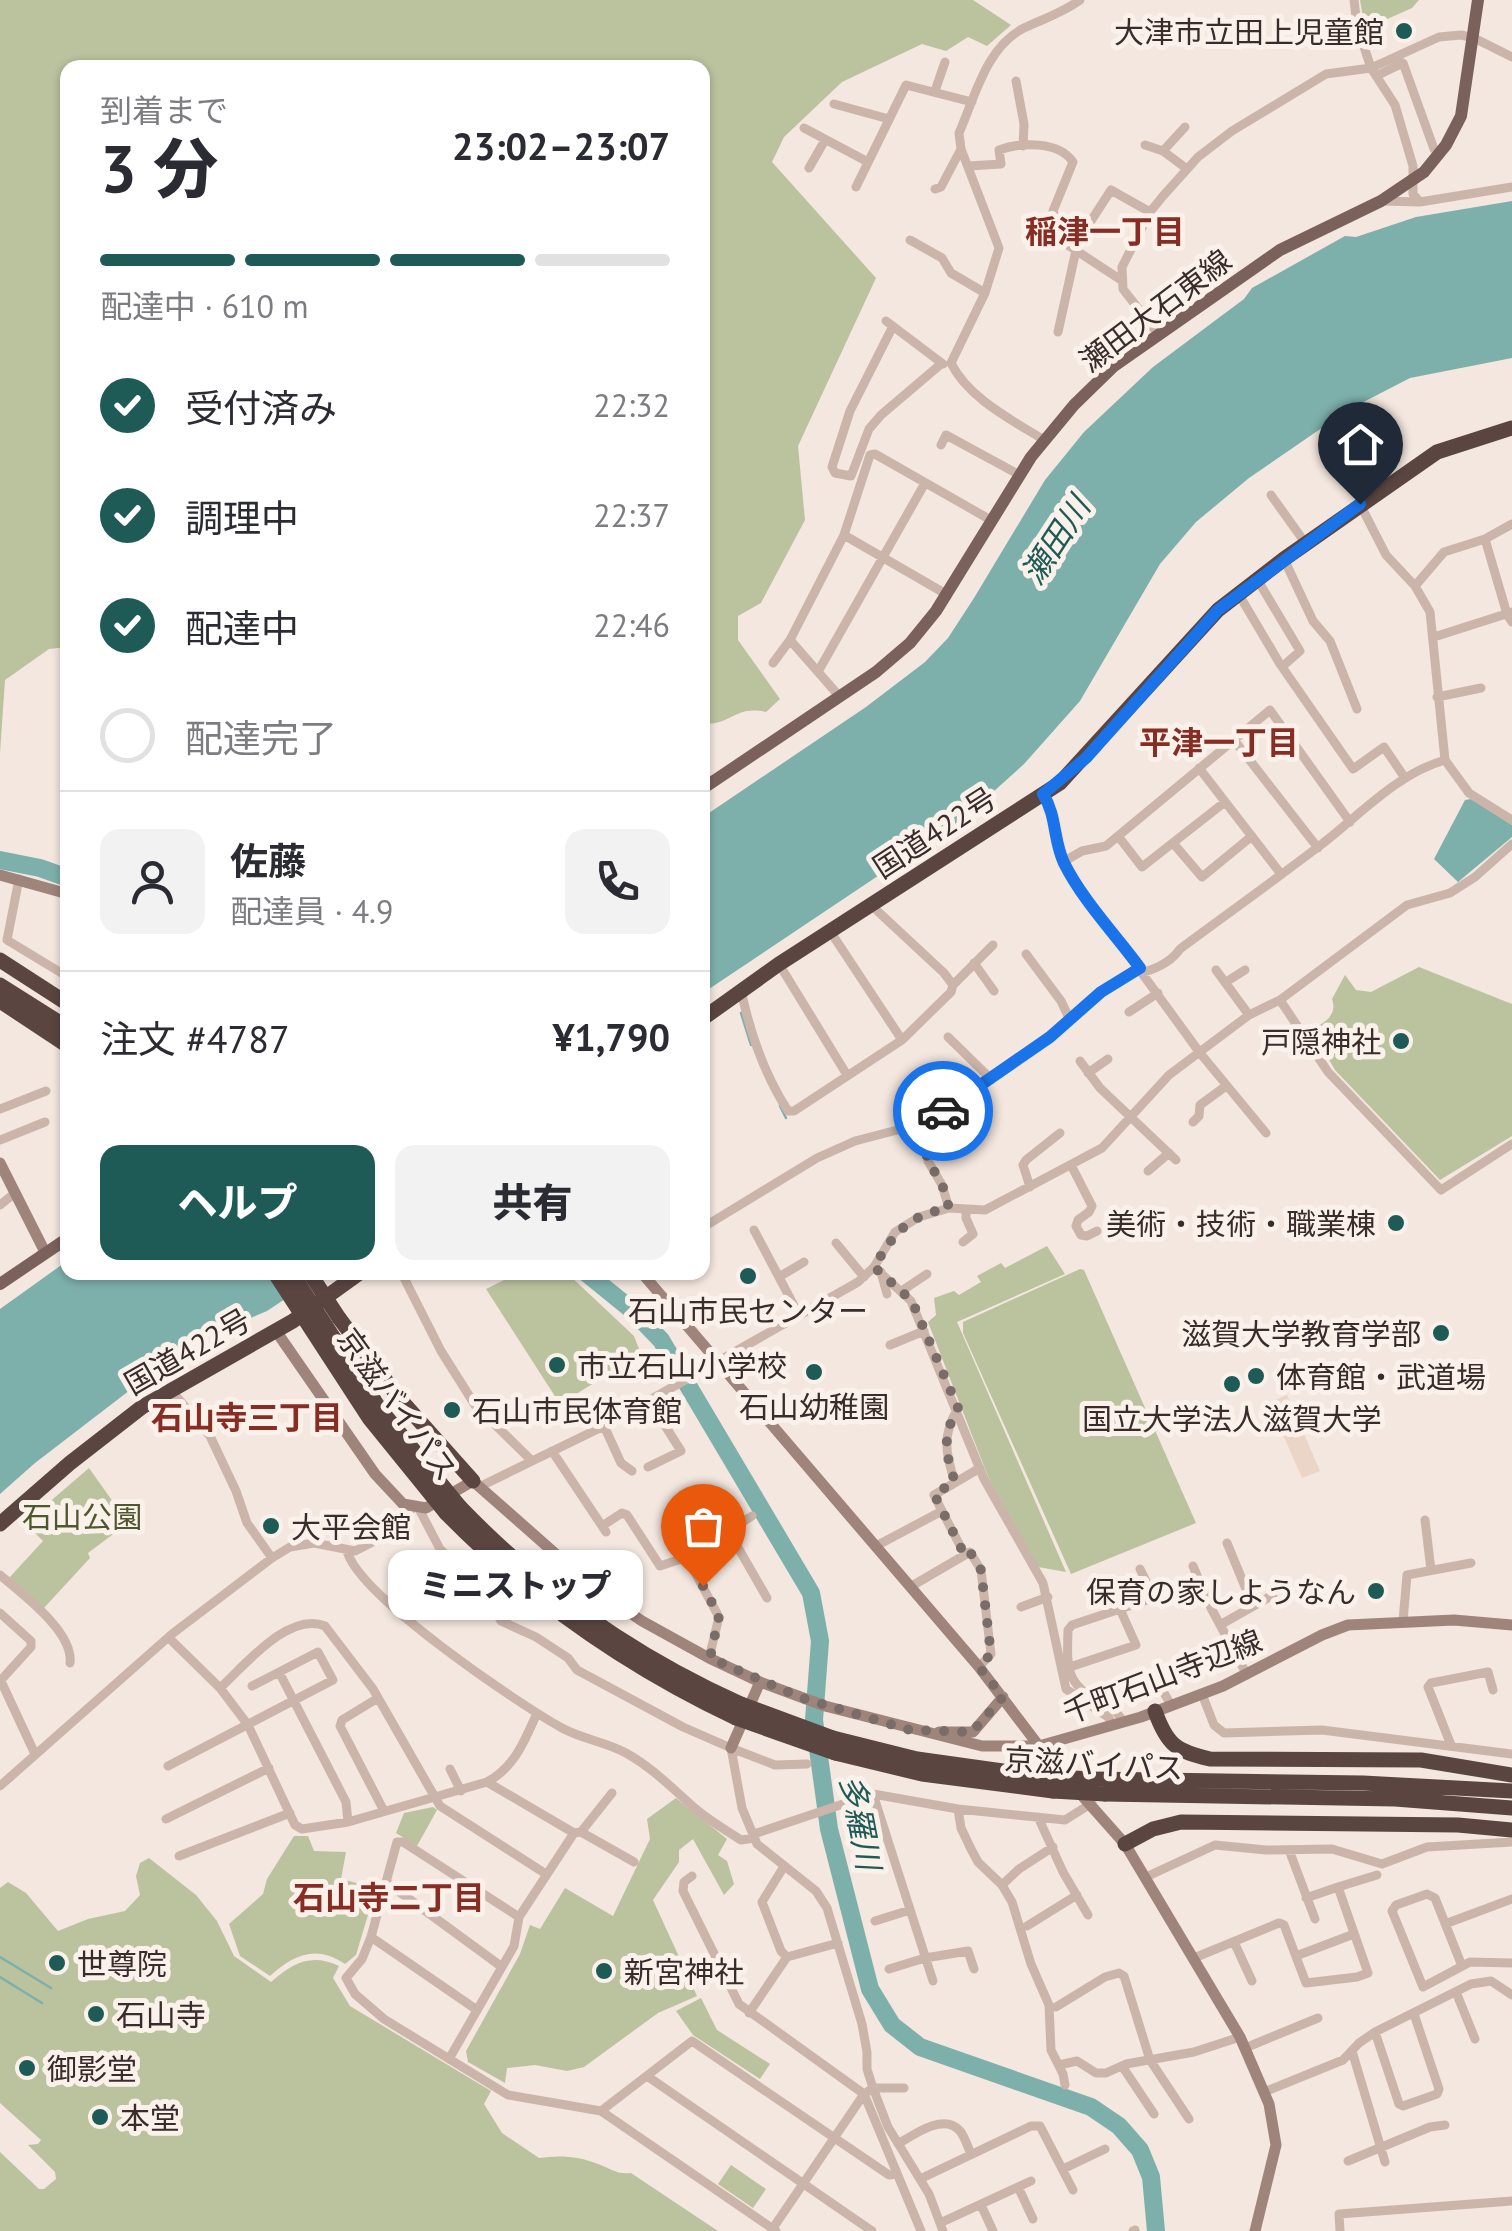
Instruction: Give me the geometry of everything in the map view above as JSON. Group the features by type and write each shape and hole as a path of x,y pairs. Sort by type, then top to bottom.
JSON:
{"highway":[{"name":"国道422号","path":"710,1013 779,964 1043,794 1080,765 1202,626 1284,559 1437,452 1512,428"},
{"path":"0,960 60,999"},
{"path":"0,985 60,1031"},
{"path":"0,1002 60,1032"},
{"name":"京滋バイパス","path":"279,1280 368,1418 453,1510 582,1614 738,1711 922,1774 1098,1799 1396,1798 1512,1808"},
{"name":"京滋バイパス","path":"296,1280 380,1409 453,1510"},
{"path":"316,1280 383,1378 476,1484"},
{"name":"国道422号","path":"0,1524 118,1424 170,1389 276,1331 350,1280"},
{"path":"1163,1708 1170,1742 1184,1753 1210,1758 1454,1759 1512,1766"},
{"name":"京滋バイパス","path":"834,1746 1039,1776 1512,1791"},
{"path":"1421,1760 1512,1776"},
{"path":"1125,1844 1153,1829 1181,1822 1458,1825 1512,1830"}],"main road":[{"name":"瀬田大石東線","path":"710,784 840,697 910,643 946,594 1018,474 1104,376 1294,240 1381,201 1438,158 1454,134 1465,99 1478,0"},
{"path":"0,875 60,892"},
{"path":"0,1163 44,1252"},
{"path":"0,1284 60,1243"},
{"path":"648,1280 979,1667 1059,1775 1098,1799 1242,2042 1274,2118 1276,2145 1254,2231"},
{"path":"276,1331 358,1453 395,1497 416,1509 476,1484"},
{"name":"千町石山寺辺線","path":"476,1484 600,1593 710,1658 825,1706 982,1746 1039,1746 1118,1724 1247,1675 1335,1629 1364,1623 1480,1620 1512,1625"},
{"path":"732,1748 760,1682"},
{"path":"910,1730 972,1732 1003,1697"}],"street":[{"path":"1044,440 968,387 946,363 890,324 850,411 832,468 851,476 869,429 946,363 985,294 999,248 961,149 959,134 998,48 1026,27 1044,22 1080,0"},
{"path":"1354,0 1357,26 1373,72 1395,106 1415,179 1413,194 1420,202"},
{"path":"1373,72 1438,36 1474,38 1512,56"},
{"path":"935,92 945,62"},
{"path":"1158,334 1127,296 1121,280 1122,267 1150,212 1186,168 1232,131 1326,74 1373,72 1403,63 1434,149"},
{"path":"1016,81 1023,146"},
{"path":"856,186 906,85 972,102"},
{"path":"1020,104 1032,102"},
{"path":"834,104 889,119"},
{"path":"1163,151 1186,127"},
{"path":"804,128 868,162"},
{"path":"810,168 825,140"},
{"path":"1145,145 1163,151 1186,168"},
{"path":"970,166 1000,164 999,150 1023,146 1045,146 1067,153 1072,162 1053,211 1058,227 1054,236 1121,280"},
{"path":"935,189 942,187 961,149"},
{"path":"1381,201 1420,202 1512,187"},
{"path":"1058,332 1078,242 1111,190 1150,212"},
{"path":"910,240 942,258 947,270 985,294"},
{"path":"940,444 946,435 1018,474"},
{"path":"773,663 790,640 844,535 870,455 875,454 990,520"},
{"path":"819,670 925,483"},
{"path":"1271,495 1306,544"},
{"path":"1360,504 1386,555 1415,586 1430,612 1445,760 1469,793 1512,820"},
{"path":"1415,586 1444,552 1485,540 1512,524"},
{"path":"844,535 946,594"},
{"path":"1434,637 1510,616 1485,540"},
{"path":"1284,559 1313,621 1330,640 1357,709"},
{"path":"1257,580 1300,650 1283,666"},
{"path":"1238,593 1353,769 1384,747 1405,778"},
{"path":"790,640 840,697"},
{"path":"1437,697 1481,688"},
{"path":"1063,862 1082,850 1106,846 1270,710 1350,822"},
{"path":"1315,736 1325,728"},
{"path":"1234,740 1318,848"},
{"path":"710,1223 817,1158 946,1109 1070,1020 1101,992 1142,970 1158,968 1176,956 1180,949 1318,848 1405,778 1421,767 1445,760"},
{"path":"1199,768 1281,874"},
{"path":"1043,794 1052,809 1063,862 1200,1053 1266,1133"},
{"path":"1118,836 1142,867 1225,802"},
{"path":"1173,843 1202,877 1252,836"},
{"path":"476,1484 604,1426 878,1270 900,1227 949,1208 985,1210 1102,1148 1169,1075 1249,1015 1280,1000 1407,905 1450,893 1475,877 1512,844"},
{"path":"19,879 7,940 60,973"},
{"path":"871,905 888,925 932,961 952,985"},
{"path":"830,931 902,1040"},
{"path":"742,990 752,1038 788,1111 794,1110 902,1040 994,945"},
{"path":"1026,954 1061,1001 1070,1020"},
{"path":"779,964 848,1075"},
{"path":"974,964 994,991"},
{"path":"1216,970 1249,1015"},
{"path":"1226,982 1245,970"},
{"path":"1129,1012 1158,993"},
{"path":"1280,1000 1328,1072 1441,1190 1512,1144"},
{"path":"948,1038 991,1079"},
{"path":"1088,1072 1108,1058"},
{"path":"1080,1062 1100,1088 1172,1156 1148,1171"},
{"path":"1193,1122 1199,1116 1200,1105 1226,1086"},
{"path":"0,1110 46,1092"},
{"path":"0,1140 44,1122"},
{"path":"920,1122 928,1161 942,1184 949,1208"},
{"path":"1030,1187 1026,1160 1060,1133"},
{"path":"1072,1166 1092,1206 1076,1226 1081,1235 1097,1231"},
{"path":"0,1205 15,1193"},
{"path":"964,1242 974,1234 966,1211"},
{"path":"754,1230 798,1314"},
{"path":"836,1243 864,1277"},
{"path":"779,1277 804,1262"},
{"path":"878,1270 912,1301 980,1468 1048,1597 1066,1689 1118,1724"},
{"path":"878,1270 887,1294"},
{"path":"903,1290 928,1274"},
{"path":"406,1280 441,1351 476,1405 532,1461"},
{"path":"890,1345 924,1332"},
{"path":"170,1389 210,1436 247,1523 272,1558"},
{"path":"648,1400 681,1450 648,1467"},
{"path":"955,1482 945,1439 958,1408"},
{"path":"604,1426 621,1463 632,1471"},
{"path":"552,1451 604,1529 622,1513 627,1515 660,1566 687,1556 752,1516"},
{"path":"965,1556 934,1494 980,1468"},
{"path":"712,1504 767,1598"},
{"path":"0,1786 169,1638 272,1558 301,1544 355,1551 386,1535 416,1509 440,1550 482,1589 502,1622 536,1636 568,1658 577,1670 683,1727 775,1765 806,1764"},
{"path":"876,1546 942,1510"},
{"path":"1425,1520 1432,1570"},
{"path":"674,1533 719,1616 710,1658"},
{"path":"1228,1543 1253,1606"},
{"path":"348,1551 353,1567 379,1596 479,1674 566,1730 626,1753 741,1840 873,1794 958,1809 1070,1819 1098,1799"},
{"path":"910,1587 970,1552 981,1570 991,1654 979,1667"},
{"path":"1403,1622 1407,1574 1471,1563"},
{"path":"1193,1566 1247,1675"},
{"path":"1118,1724 1117,1711 1080,1691 1072,1679 1068,1630 1150,1597 1140,1569"},
{"path":"0,1574 50,1621 68,1649 70,1663"},
{"path":"1220,1626 1273,1595"},
{"path":"1021,1607 1048,1597"},
{"path":"1070,1667 1136,1645 1120,1609"},
{"path":"0,1613 30,1640 31,1647 0,1679 35,1754"},
{"path":"220,1688 288,1629 315,1622 335,1636 378,1698 440,1806 546,1874"},
{"path":"169,1638 220,1688 248,1725 296,1824 302,1829 348,1822 488,1782 515,1758 537,1713"},
{"path":"168,1766 333,1680 318,1652 252,1686"},
{"path":"279,1672 346,1802 348,1822"},
{"path":"1451,1745 1428,1687 1431,1683 1488,1672 1493,1690"},
{"path":"1154,1674 1163,1708"},
{"path":"1202,1694 1214,1725 1224,1734 1322,1730 1512,1754"},
{"path":"378,1698 342,1720 340,1726 384,1812"},
{"path":"732,1748 742,1808 754,1836 782,1868 822,1899 862,2024 868,2052 869,2091 921,2231"},
{"path":"166,1819 269,1768"},
{"path":"450,1769 461,1791"},
{"path":"488,1782 634,1862"},
{"path":"449,2059 514,1946 519,1917 577,1832 612,1793"},
{"path":"873,1794 932,1981"},
{"path":"958,1809 960,1828 970,1849 1012,1902 1048,2005 1051,2050 1065,2085"},
{"path":"179,1856 290,1812"},
{"path":"1038,1818 1088,1916"},
{"path":"519,1917 403,1842 397,1842 371,1937 362,1959 346,1978 356,1994 384,2019 508,2096 602,2111 773,2230 869,2091 904,2088"},
{"path":"1146,1877 1208,1847 1332,1849 1382,1864 1427,1847 1512,1842"},
{"path":"1002,1885 1053,1846"},
{"path":"1289,1850 1315,1919"},
{"path":"782,1868 762,1902 781,1951 787,1956"},
{"path":"692,1876 684,1882 683,1891 739,2004 869,2091 920,2179 942,2227 1031,2181"},
{"path":"1306,1898 1377,1876"},
{"path":"386,1882 502,1968"},
{"path":"1194,1958 1279,1923 1284,1926 1306,1983 1357,1977 1369,1970 1338,1887"},
{"path":"1462,1966 1435,1898 1427,1894 1396,1905 1392,1910 1423,1987 1470,1962 1512,1963"},
{"path":"1027,1926 1076,1896"},
{"path":"1445,1924 1512,1899"},
{"path":"875,1921 910,1910"},
{"path":"1296,1956 1354,1934"},
{"path":"371,1937 477,2010"},
{"path":"1234,1942 1252,1981"},
{"path":"748,2013 787,1956 838,1943"},
{"path":"889,1969 968,1950 974,1969"},
{"path":"1056,2007 1105,1977 1120,1973 1124,1976 1150,2060 1189,2119"},
{"path":"1264,2092 1299,2075 1338,2063 1376,2032 1482,1980 1500,1984 1512,1995"},
{"path":"1456,1992 1475,2038"},
{"path":"1376,2032 1399,2104 1404,2106 1437,2094 1439,2089 1414,2014"},
{"path":"1059,2065 1077,2062 1096,2073 1242,2042 1318,2018"},
{"path":"602,2111 692,2041 889,2175 897,2174"},
{"path":"1352,2052 1385,2162"},
{"path":"1122,2066 1154,2114"},
{"path":"647,2076 872,2231"},
{"path":"1348,2161 1430,2126 1444,2125"},
{"path":"898,2144 930,2126 952,2126 960,2131 971,2154"},
{"path":"920,2179 1031,2126 1040,2126 1073,2190"},
{"path":"1063,2168 1105,2149"},
{"path":"1018,2187 1033,2219"},
{"path":"1340,2231 1338,2214 1512,2201"},
{"path":"980,2204 992,2231"}],"green space":[{"path":"0,0 973,0 1011,25 987,46 968,37 946,51 922,44 842,82 784,137 772,162 876,278 798,446 805,520 761,603 738,616 738,640 780,699 766,712 747,711 710,723 710,60 60,60 60,648 49,649 5,680 0,753"},
{"path":"1360,0 1419,0 1412,8 1365,29"},
{"path":"1419,967 1512,1004 1512,1136 1440,1180 1335,1070 1312,1030 1331,1014 1332,999 1345,975 1356,990 1371,992"},
{"path":"1047,1246 1065,1274 957,1322 1066,1572 1038,1567 989,1479 928,1322 936,1315 934,1298 954,1291 959,1295 981,1282 977,1276 1001,1263 1005,1268"},
{"path":"1084,1270 1196,1523 1071,1574 963,1333 963,1322"},
{"path":"504,1280 574,1280 634,1336 641,1354 560,1404 486,1289"},
{"name":"石山公園","path":"89,1468 128,1523 88,1553 90,1558 43,1609 9,1578 43,1541 25,1523"},
{"path":"676,1798 727,1839 718,1855 727,1861 734,1884 724,1895 693,1839 679,1850 679,1862 653,1900 697,1996 658,2013 584,2067 567,2071 535,2065 507,2068 505,2083 468,2062 466,2051 520,1954 530,1925 540,1929 565,1888 613,1916 650,1839 647,1819"},
{"path":"433,1807 437,1810 417,1846 396,1833 404,1813"},
{"path":"294,1836 308,1836 314,1851 346,1852 341,1879 376,1888 356,1955 345,1964 324,1954 305,1955 287,1962 270,1976 240,1956 229,1924 263,1894 267,1879"},
{"path":"149,1858 196,1895 217,1921 234,1956 271,1982 311,1960 339,1966 333,1978 350,2006 491,2091 484,2104 502,2133 539,2158 576,2158 631,2173 718,2231 0,2231 0,2152 39,2189 56,2179 55,2172 28,2145 41,2140 0,2103 0,1888 8,1882 26,1893 58,1931 125,1911 140,1895 136,1876 140,1863"},
{"path":"701,1998 717,2030 770,2064 760,2079 693,2035 676,2011"},
{"path":"731,2165 766,2189 753,2208 718,2184"}],"shaded area":[{"path":"1287,1395 1320,1471 1302,1478 1269,1403"}],"water":[{"name":"瀬田川","path":"1512,201 1512,358 1410,378 1348,410 1249,478 1196,522 1160,564 1080,701 1024,764 963,819 710,988 710,812 866,707 925,662 948,638 1045,480 1084,432 1153,367 1244,299 1252,288 1345,236 1356,237 1416,217"},
{"path":"1471,799 1512,825 1512,837 1458,882 1434,859 1465,800"},
{"path":"60,1266 60,1280 314,1280 267,1311 190,1344 0,1494 0,1309"}],"waterway":[{"path":"0,860 60,875"},
{"path":"741,1013 751,1045"},
{"path":"780,1106 786,1118"},
{"name":"多羅川","path":"595,1280 661,1340 811,1593 820,1641 814,1720 829,1829 870,1989 892,2025 920,2047 1091,2107 1119,2126 1140,2150 1151,2177 1156,2231"},
{"path":"0,1957 51,1988"},
{"path":"0,1977 42,2003"}],"way so far":[{"path":"703,1586 719,1616 710,1658 802,1698 910,1730 967,1733 977,1729 1003,1697 979,1667 991,1654 981,1570 970,1552 965,1556 934,1494 955,1482 945,1439 958,1408 912,1301 874,1267 900,1227 949,1208 942,1184 928,1161 920,1122 943,1111"}],"place":[{"name":"大津市立田上児童館","path":"1404,31"},
{"name":"戸隠神社","path":"1401,1041"},
{"name":"美術・技術・職業棟","path":"1396,1223"},
{"name":"石山市民センター","path":"748,1276"},
{"name":"滋賀大学教育学部","path":"1441,1333"},
{"name":"市立石山小学校","path":"557,1365"},
{"name":"石山幼稚園","path":"814,1372"},
{"name":"体育館・武道場","path":"1256,1376"},
{"name":"国立大学法人滋賀大学","path":"1232,1384"},
{"name":"石山市民体育館","path":"452,1410"},
{"name":"大平会館","path":"271,1526"},
{"name":"ミニストップ","path":"703,1586"},
{"name":"保育の家しようなん","path":"1376,1591"},
{"name":"世尊院","path":"57,1963"},
{"name":"新宮神社","path":"604,1971"},
{"name":"石山寺","path":"96,2014"},
{"name":"御影堂","path":"27,2068"},
{"name":"本堂","path":"100,2117"}],"district":[{"name":"稲津一丁目","path":"1105,231"},
{"name":"平津一丁目","path":"1219,742"},
{"name":"石山寺三丁目","path":"247,1417"},
{"name":"石山寺二丁目","path":"389,1897"}],"route":[{"path":"943,1111 1050,1037 1101,992 1140,968 1063,862 1052,809 1043,794 1086,758 1218,610 1360,504"}]}
